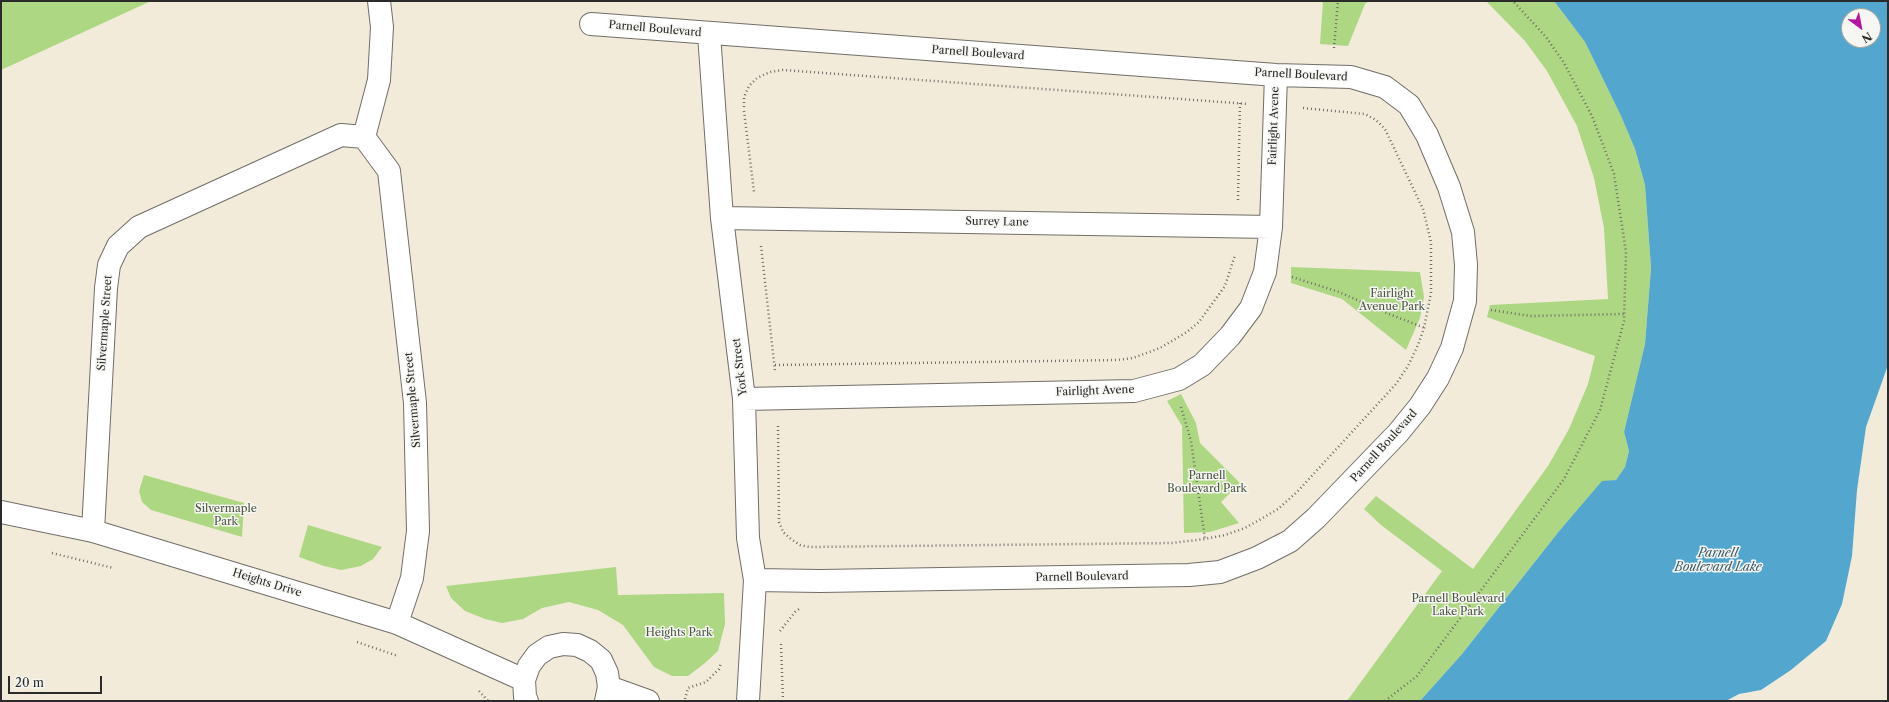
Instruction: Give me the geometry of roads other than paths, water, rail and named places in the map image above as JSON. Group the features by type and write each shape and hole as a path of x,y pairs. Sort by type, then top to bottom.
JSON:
{"street":[{"path":"364,137 380,73 382,27 379,1"},
{"name":"Parnell Boulevard","path":"591,24 709,34 1276,75 1351,78 1385,87 1409,105 1427,135 1446,179 1463,232 1466,265 1463,306 1449,354 1438,378 1420,406 1398,433 1316,518 1290,541 1257,558 1220,572 1189,575 820,581 755,580"},
{"name":"York Street","path":"709,34 722,218 744,398 748,538 755,580 748,701"},
{"name":"Fairlight Avene","path":"744,398 1134,391 1179,379 1202,365 1230,336 1251,308 1265,272 1271,227 1276,75"},
{"name":"Silvermaple Street","path":"93,531 106,288 109,265 118,246 139,227 341,135 364,137 389,172 415,403 418,531 412,578 398,622"},
{"name":"Surrey Lane","path":"722,218 1271,227"},
{"name":"Heights Drive","path":"1,512 93,531 398,622 524,680"},
{"path":"527,701 525,697 524,680 529,666 537,655 549,647 563,644 577,645 590,651 601,660 607,673 608,694 648,701"}],"water":[{"name":"Parnell Boulevard Lake","path":"1554,1 1888,1 1888,365 1866,427 1857,490 1852,556 1842,604 1826,641 1791,670 1761,690 1739,694 1726,701 1420,701 1462,654 1560,530 1602,481 1616,480 1625,467 1629,451 1624,432 1645,344 1651,268 1645,185 1635,149 1621,116 1585,42"}],"park label":[{"name":"Fairlight Avenue Park","path":"1392,300"},
{"name":"Parnell Boulevard Park","path":"1207,482"},
{"name":"Silvermaple Park","path":"226,515"},
{"name":"Parnell Boulevard Lake Park","path":"1458,605"},
{"name":"Heights Park","path":"679,633"}]}
